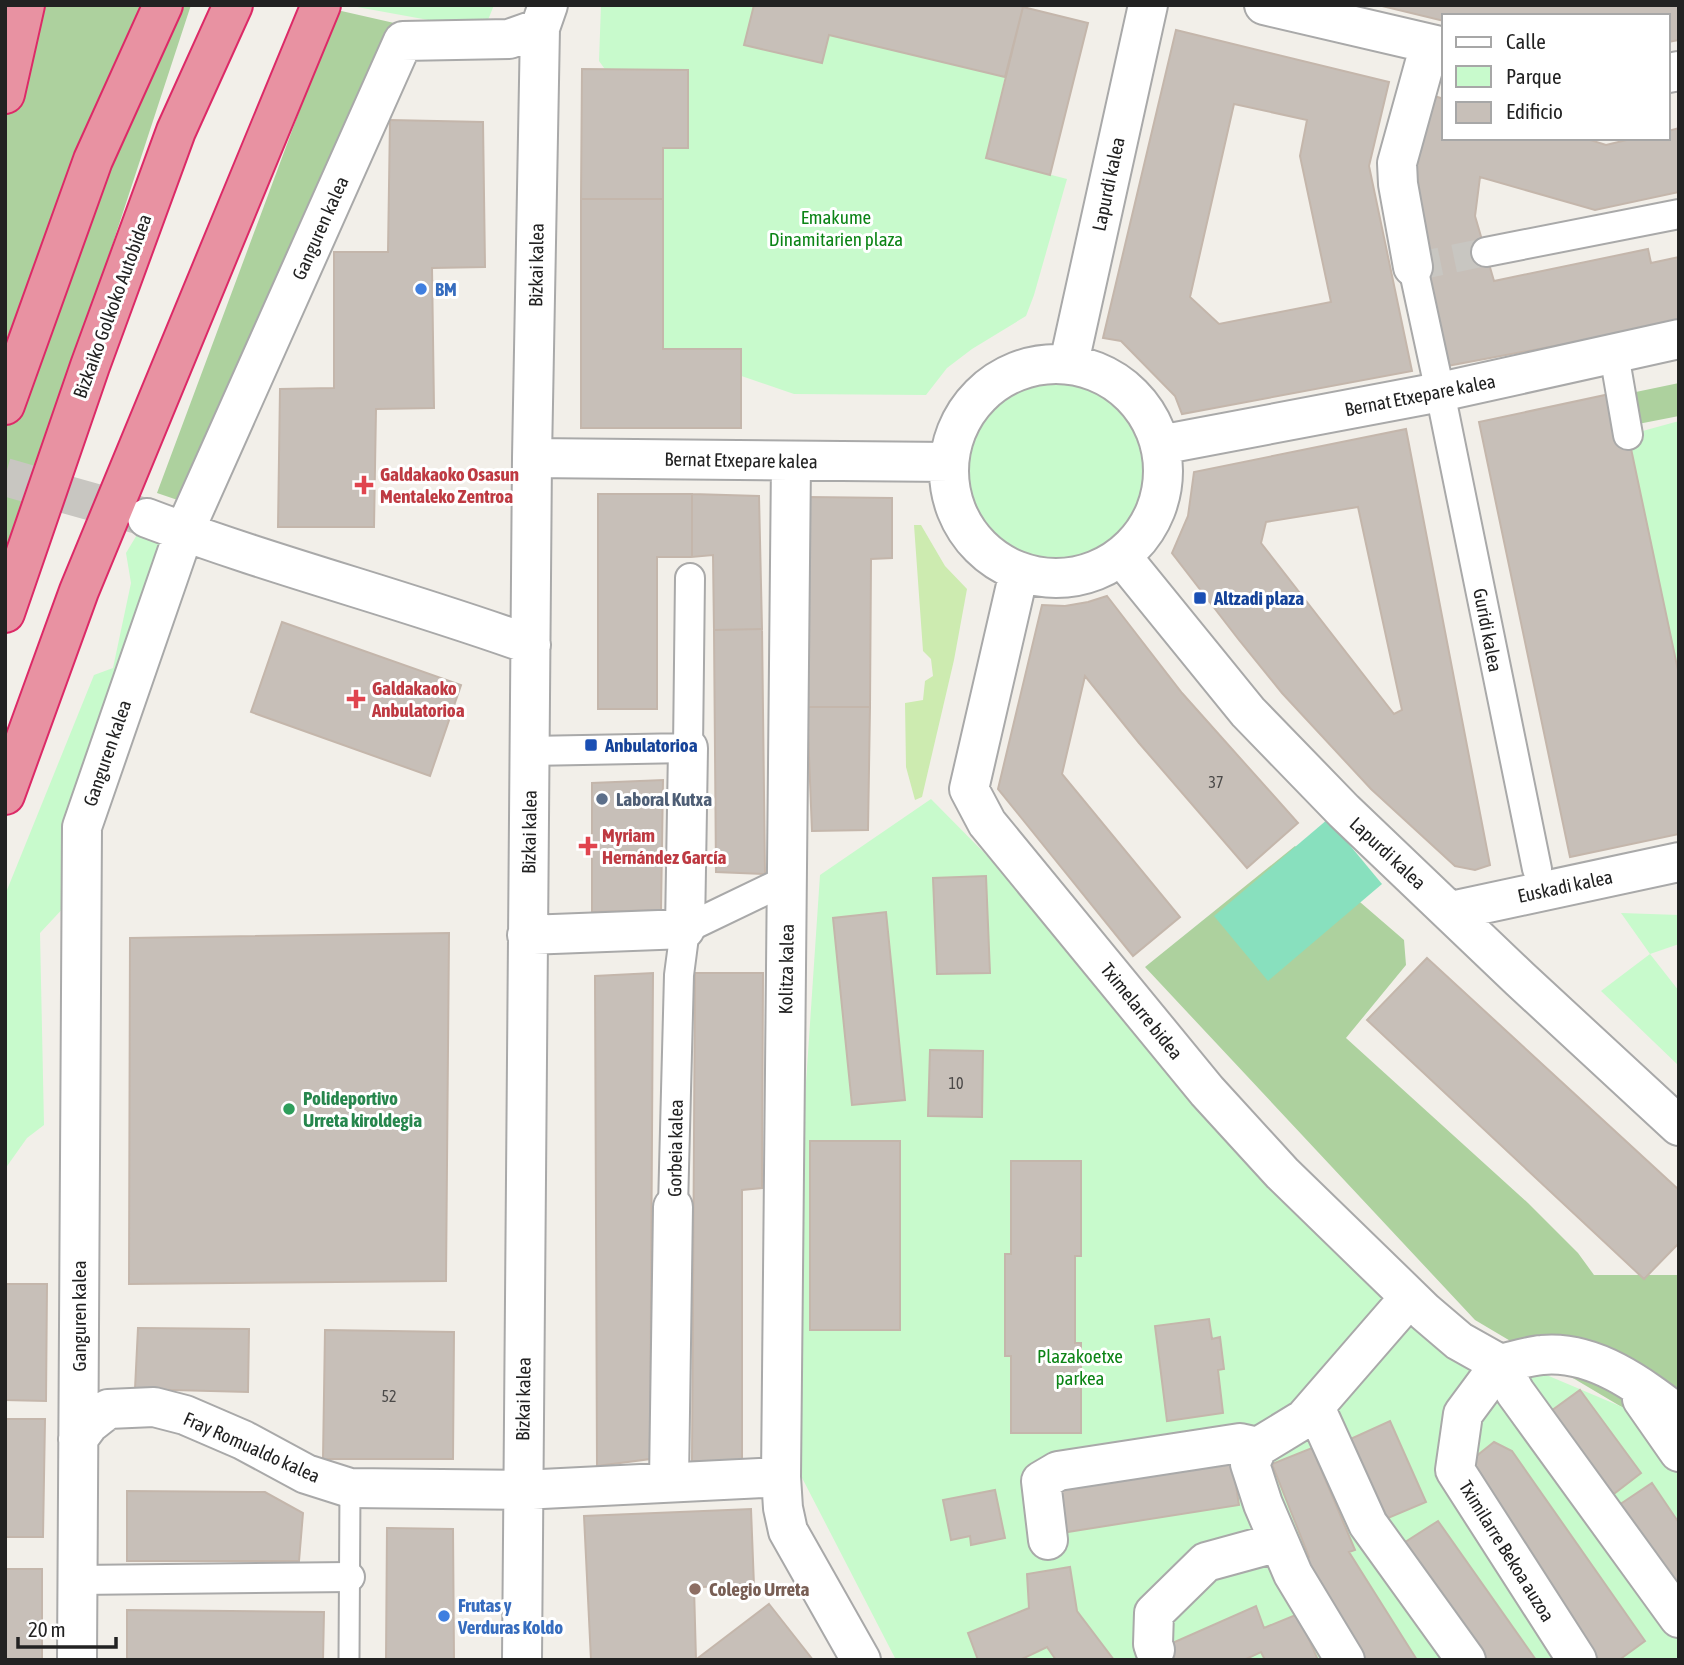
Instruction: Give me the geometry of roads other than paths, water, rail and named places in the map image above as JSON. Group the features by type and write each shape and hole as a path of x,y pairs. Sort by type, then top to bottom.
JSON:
{"highway":[{"path":"5,94 25,5"},
{"path":"5,405 93,160 163,5"},
{"name":"Bizkaiko Golkoko Autobidea","path":"5,612 90,366 176,131 233,5"},
{"path":"5,795 79,591 321,5"}],"street":[{"name":"Lapurdi kalea","path":"1069,363 1148,5"},
{"path":"1264,5 1437,46 1397,163 1398,184 1413,267"},
{"name":"Bizkai kalea","path":"522,1660 532,458 544,17"},
{"name":"Ganguren kalea","path":"77,1660 82,827 184,532 403,41 509,38 544,17"},
{"path":"1486,253 1679,214"},
{"name":"Guridi kalea","path":"1413,267 1536,869"},
{"name":"Bernat Etxepare kalea","path":"1160,445 1440,392 1679,340"},
{"path":"1614,354 1628,435"},
{"path":"1069,363 1102,372 1131,392 1153,422 1160,445 1162,497 1148,529 1122,556 1089,574 1053,579 1019,572 989,555 965,529 952,497 949,462 957,429 975,399 1002,377 1034,365 1069,363"},
{"name":"Bernat Etxepare kalea","path":"532,458 949,462"},
{"name":"Kolitza kalea","path":"791,461 781,1477 788,1531 861,1660"},
{"path":"147,518 531,645"},
{"name":"Lapurdi kalea","path":"1122,556 1248,712 1343,811 1679,1126"},
{"name":"Tximelarre bidea","path":"1019,572 969,789 987,823 1207,1091 1282,1172 1379,1264 1409,1297 1459,1341 1500,1364"},
{"path":"685,929 690,578"},
{"path":"530,751 688,748"},
{"name":"Euskadi kalea","path":"1451,911 1679,862"},
{"path":"527,935 685,929 787,880"},
{"name":"Gorbeia kalea","path":"669,1481 679,975 685,929"},
{"path":"1345,1660 1293,1574 1263,1504 1250,1464 1258,1447 1304,1419 1409,1297"},
{"path":"1679,1415 1641,1386 1587,1360 1544,1354 1500,1364 1515,1392 1679,1618"},
{"name":"Tximilarre Bekoa auzoa","path":"1500,1364 1463,1414 1455,1470 1577,1660"},
{"path":"1629,1380 1679,1452"},
{"name":"Fray Romualdo kalea","path":"78,1439 89,1424 108,1409 154,1407 185,1415 243,1440 306,1474 349,1488 522,1490 781,1477"},
{"path":"1315,1407 1368,1524 1466,1660"},
{"path":"1048,1540 1041,1481 1058,1471 1240,1443 1258,1447"},
{"path":"1155,1650 1154,1613 1206,1562 1279,1542"},
{"path":"77,1580 349,1577"}],"lane":[{"path":"349,1488 349,1660"}],"tunnel":[{"path":"1413,267 1486,252"},
{"path":"5,477 145,517"}],"place":[{"name":"BM","path":"421,289"},
{"name":"Galdakaoko Osasun Mentaleko Zentroa","path":"364,485"},
{"name":"Altzadi plaza","path":"1200,598"},
{"name":"Galdakaoko Anbulatorioa","path":"356,699"},
{"name":"Anbulatorioa","path":"591,745"},
{"name":"Laboral Kutxa","path":"602,799"},
{"name":"Myriam Hernández García","path":"588,846"},
{"name":"Polideportivo Urreta kiroldegia","path":"289,1109"},
{"name":"Colegio Urreta","path":"695,1589"},
{"name":"Frutas y Verduras Koldo","path":"444,1616"}],"park label":[{"name":"Emakume Dinamitarien plaza","path":"836,228"},
{"name":"Plazakoetxe parkea","path":"1080,1367"}]}
